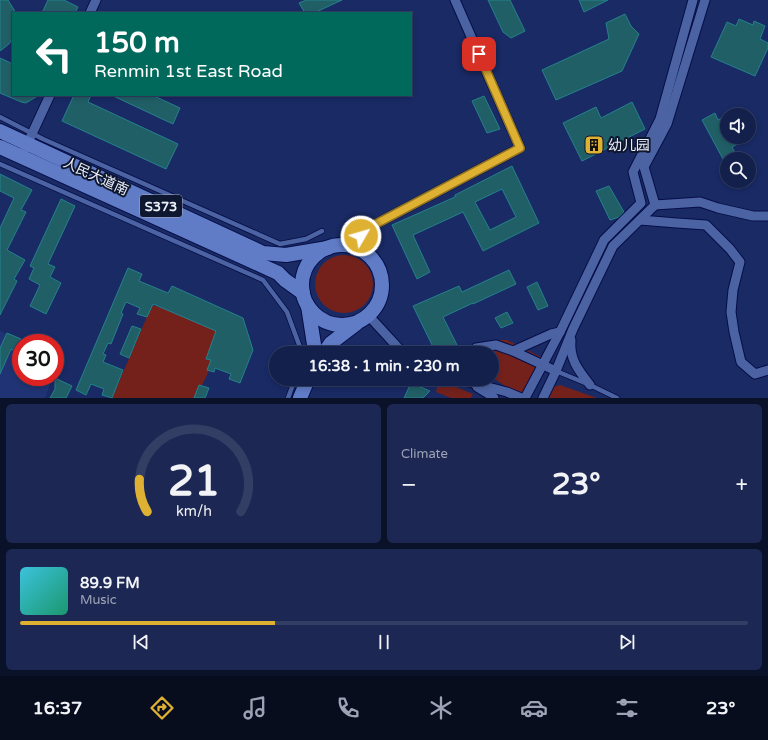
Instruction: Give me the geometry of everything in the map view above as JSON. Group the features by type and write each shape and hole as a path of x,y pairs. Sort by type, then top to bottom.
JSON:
{"main road":[{"name":"人民大道南","path":"0,131 263,253 286,255 328,248"},
{"name":"人民大道南","path":"0,148 278,273 303,293"},
{"name":"S373","path":"328,248 339,245 350,246 362,250 372,258 379,269 382,281 382,294 377,306 329,346"},
{"path":"314,346 308,306 303,293 303,282 305,271 311,261 319,253 328,248"},
{"path":"308,306 316,315 337,325 349,324 364,318"},
{"path":"298,398 302,386"},
{"path":"298,398 304,386"}],"street":[{"path":"90,12 96,0"},
{"path":"350,246 372,226 520,148 455,0"},
{"path":"525,398 560,332 604,240 641,203 633,172 660,119 693,0"},
{"path":"656,205 644,167 667,124 705,0"},
{"path":"22,158 50,96"},
{"path":"543,398 573,329 613,246 656,205 700,202 718,208 753,216 768,216"},
{"path":"640,220 706,225 730,249 740,262 733,290 731,312 741,362 755,374 768,370"},
{"path":"364,318 395,346"},
{"path":"573,329 571,351 576,366 590,385"},
{"path":"513,351 551,334 560,332"},
{"path":"499,346 556,371"},
{"path":"476,386 494,398"},
{"path":"486,386 521,398"}],"lane":[{"path":"0,117 43,139 280,244 306,239 322,231"},
{"path":"0,164 263,280 288,312 300,346"},
{"path":"556,371 617,398"},
{"path":"288,398 293,386"}],"shaded area":[{"path":"344,255 355,257 368,268 371,273 373,284 371,295 360,308 355,311 344,313 333,311 320,300 317,295 315,284 317,273 328,260 333,257"},
{"path":"152,305 226,335 196,398 112,398"},
{"path":"0,331 12,336 12,386 50,386 45,398 0,398"},
{"path":"498,340 507,340 549,361 522,398 499,382 499,346 495,346"},
{"path":"560,385 597,398 548,398 551,388"},
{"path":"438,386 454,386 473,394 471,398 451,398 436,392"}],"building":[{"path":"0,0 8,0 15,12 12,12 12,39 9,44 0,51"},
{"path":"48,0 64,0 78,7 76,12 42,12"},
{"path":"306,0 342,0 316,12 304,12 299,3"},
{"path":"488,0 510,0 525,31 511,38 503,32"},
{"path":"579,0 608,0 584,12"},
{"path":"625,14 631,26 639,34 622,71 556,100 542,70 609,39 606,23"},
{"path":"739,19 753,25 754,21 765,26 760,39 768,43 768,48 755,76 711,57 727,22 736,26"},
{"path":"0,58 12,64 12,96 37,96 26,103 0,93"},
{"path":"74,96 91,96 88,102 178,144 166,169 62,121"},
{"path":"113,96 154,96 180,108 173,124"},
{"path":"484,96 500,129 487,133 472,101"},
{"name":"幼儿园","path":"632,102 645,129 582,161 563,123 596,107 601,118"},
{"path":"715,113 718,120 720,119 720,144 737,144 732,147 734,152 720,152 720,153 702,120"},
{"path":"512,166 539,223 483,251 463,212 413,235 430,272 417,279 392,225 455,197 455,195","holes":["502,189 516,217 490,230 475,202"]},
{"path":"0,174 32,190 21,210 26,212 7,250 25,260 14,279 17,281 0,315 0,228 14,198 0,191"},
{"path":"609,186 624,212 619,217 610,220 596,191"},
{"path":"61,199 75,206 48,264 55,267 50,277 61,283 46,314 30,306 40,285 29,279 34,268 30,266"},
{"path":"128,268 142,274 139,281 168,293 172,286 243,318 253,350 240,383 229,379 231,374 215,368 214,372 207,370 211,360 206,359 216,331 153,304 147,317 137,314 140,308 126,302 121,313 123,314 111,344 108,343 103,354 106,355 103,362 123,370 112,398 102,395 104,389 91,384 86,395 76,390"},
{"path":"509,270 516,284 443,317 458,346 433,346 413,306 459,286 462,292"},
{"path":"537,282 548,306 538,310 527,287"},
{"path":"507,312 513,323 501,328 495,318"},
{"path":"132,326 141,329 129,358 120,354"},
{"path":"7,333 12,335 12,350 0,374 0,348"},
{"path":"64,382 72,386 66,398 50,398 55,386 64,386"},
{"path":"199,385 209,388 205,398 194,398"},
{"path":"410,386 418,386 430,391 423,398 404,398"}],"place":[{"name":"幼儿园","path":"594,145"}],"route":[{"path":"361,236 372,226 520,148 479,54"}]}
